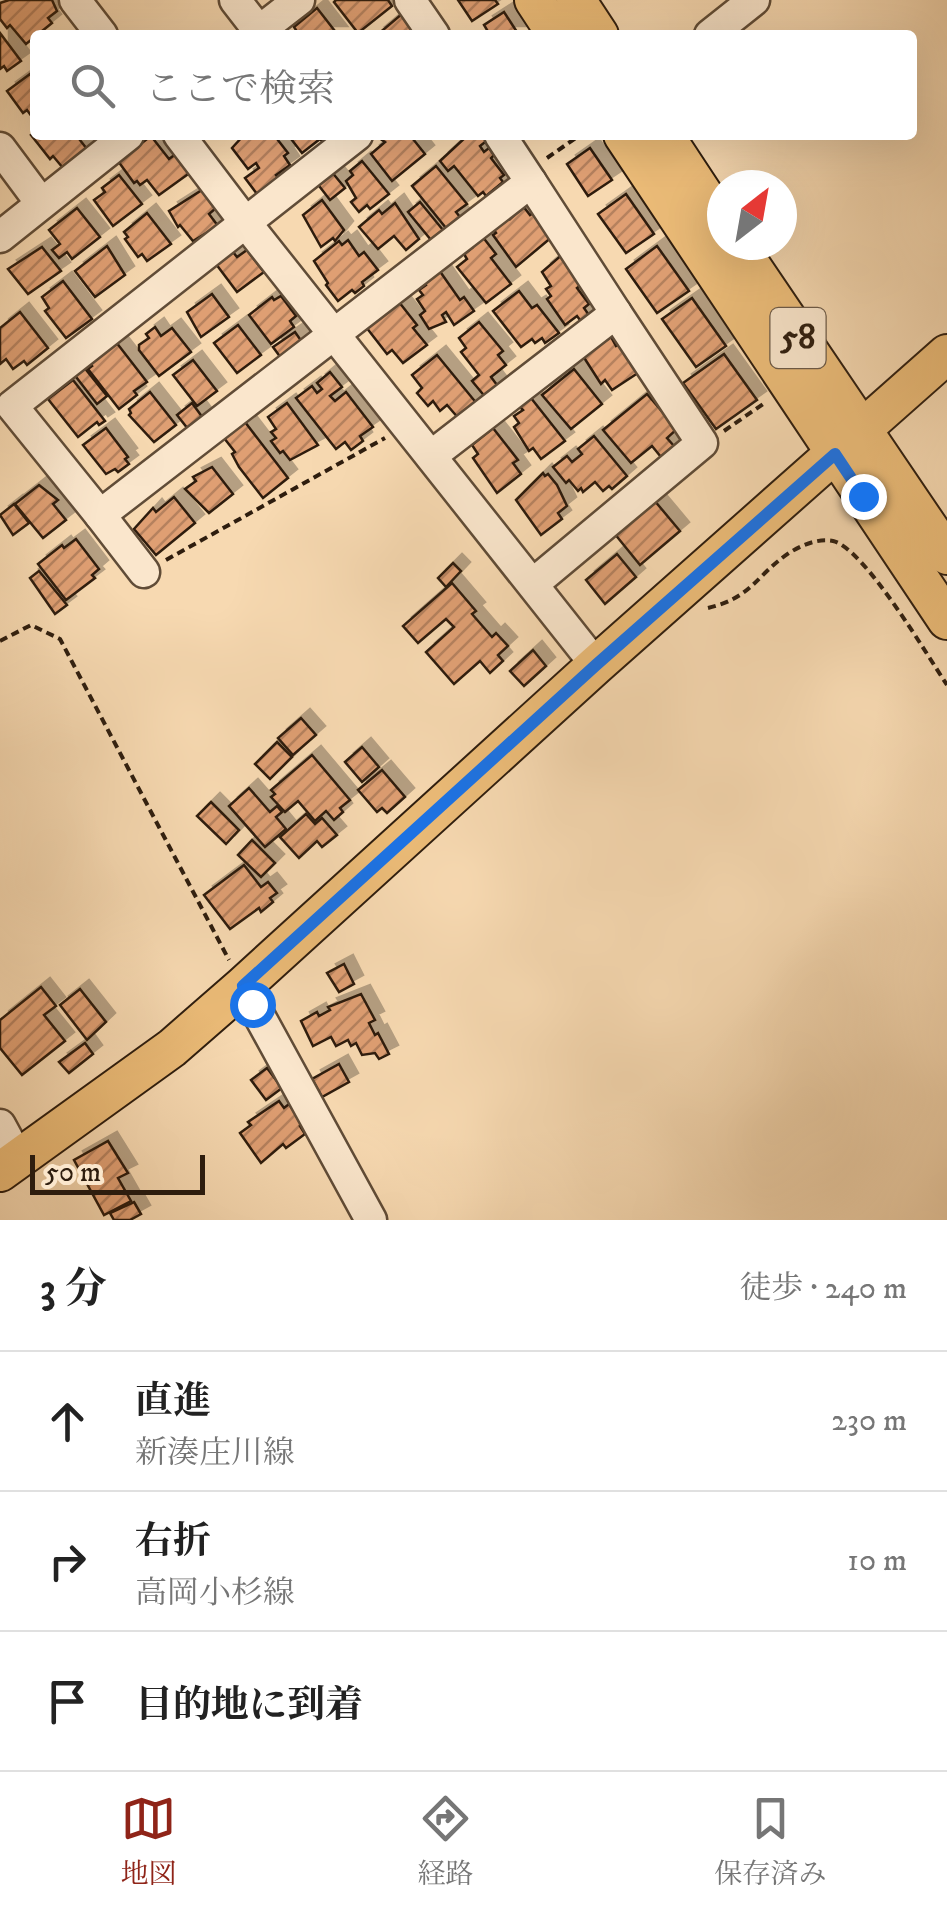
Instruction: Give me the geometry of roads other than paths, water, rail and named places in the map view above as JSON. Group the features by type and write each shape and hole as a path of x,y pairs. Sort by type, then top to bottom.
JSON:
{"main road":[{"path":"534,0 553,30"},
{"path":"576,0 596,30"},
{"name":"58","path":"627,140 849,442 947,555"},
{"path":"667,140 707,199"},
{"name":"58","path":"746,260 947,620"},
{"path":"10,1166 172,1048 947,354"}],"street":[{"path":"74,0 98,30"},
{"path":"235,0 254,30"},
{"path":"260,30 299,0"},
{"path":"410,0 431,30"},
{"path":"716,30 754,0"},
{"path":"0,237 122,140"},
{"path":"183,140 596,665"},
{"path":"144,572 6,398 351,140"},
{"path":"503,140 702,443 533,584"},
{"path":"0,148 42,204"},
{"path":"100,515 531,182"},
{"path":"431,456 616,313"},
{"path":"243,986 371,1220"},
{"path":"0,1125 10,1166"}]}
